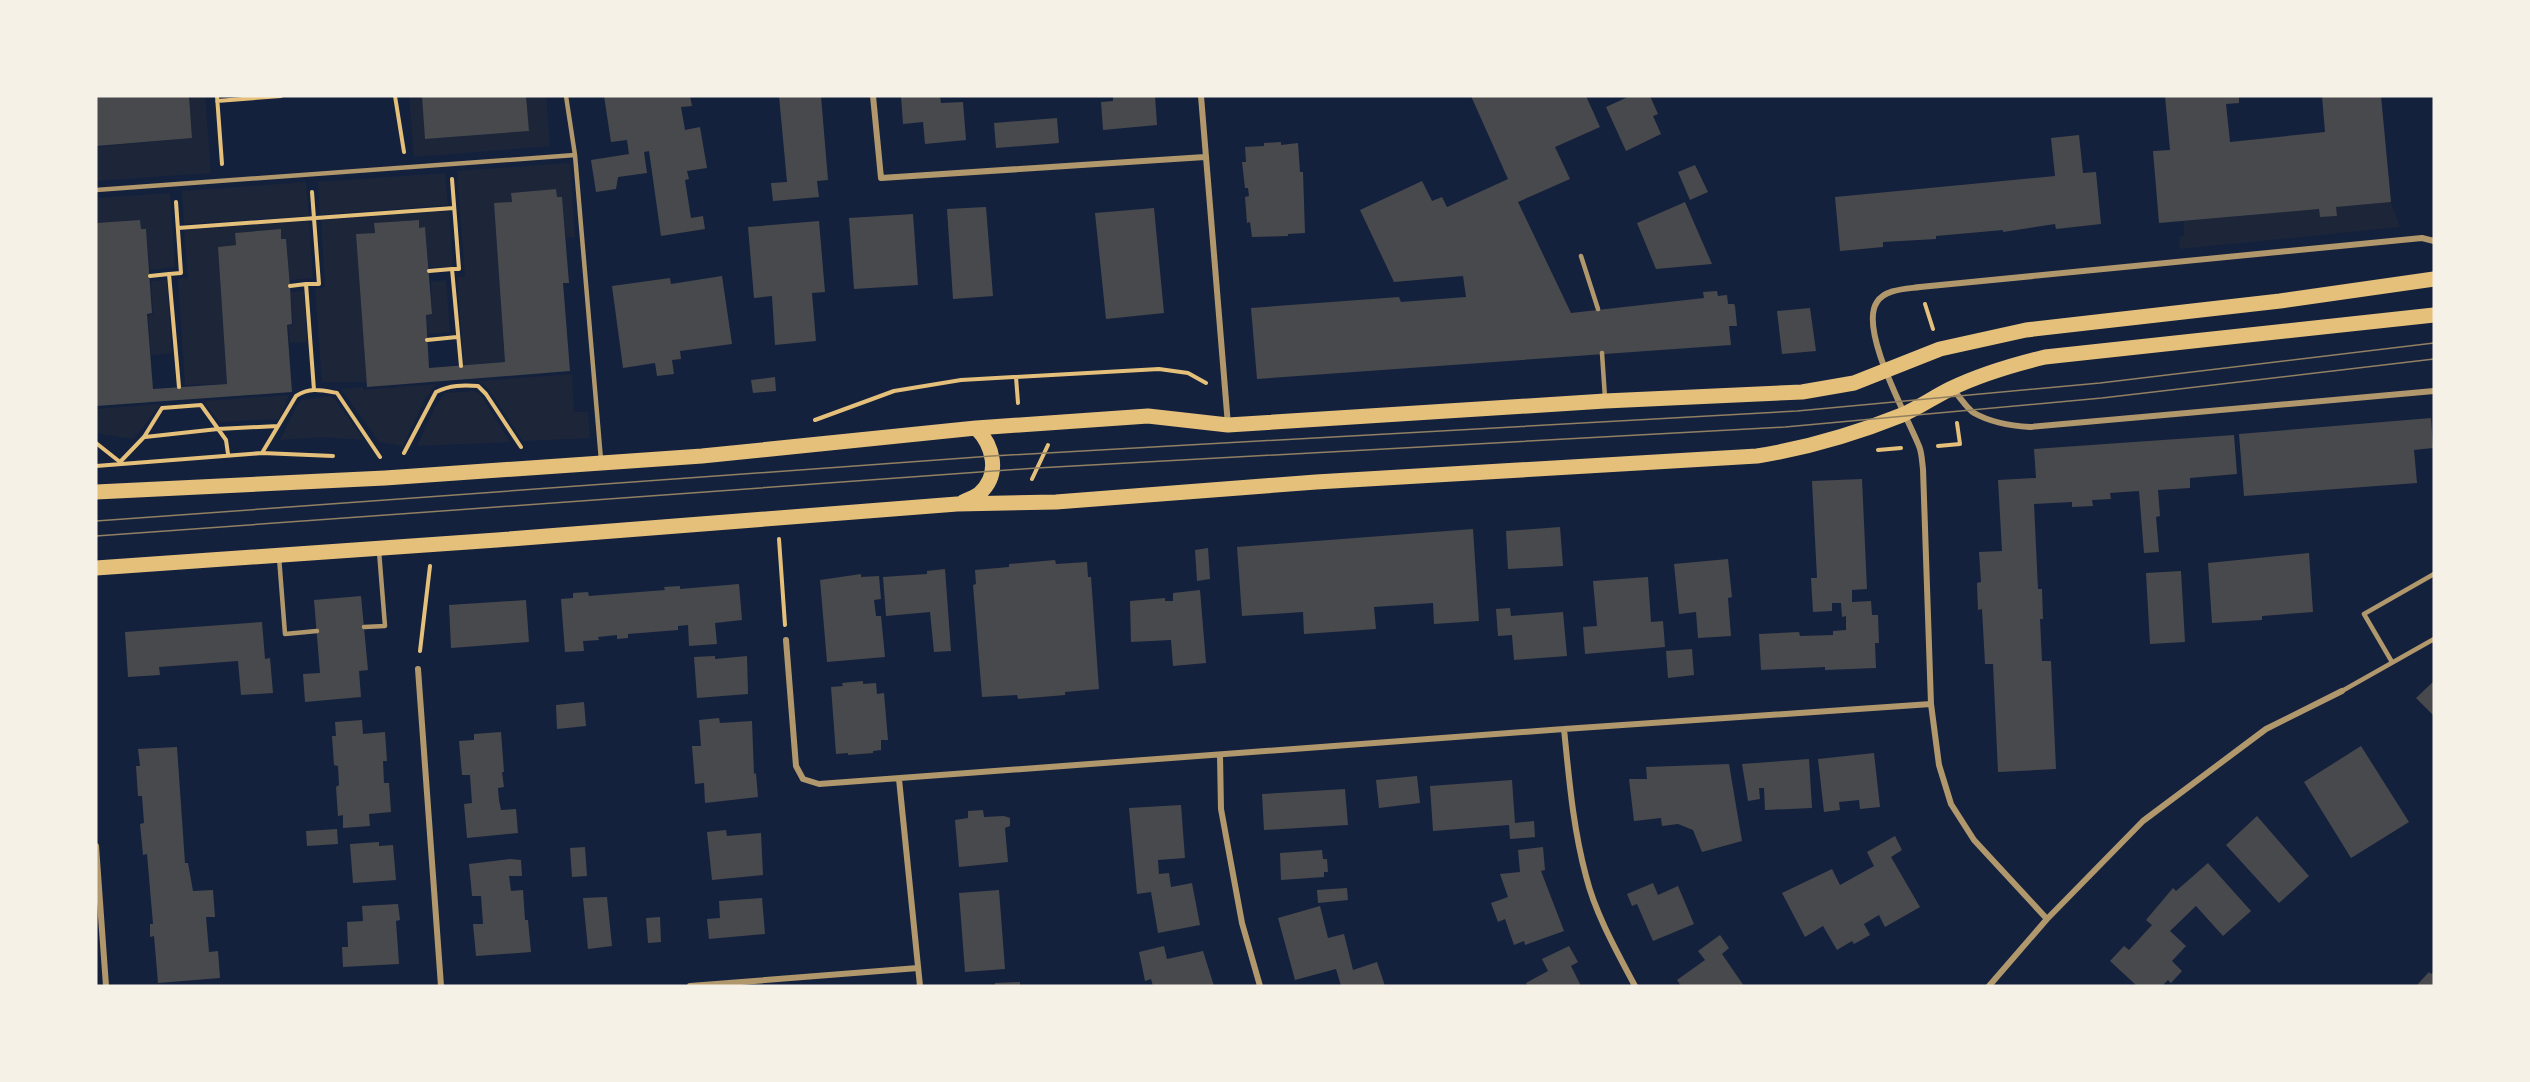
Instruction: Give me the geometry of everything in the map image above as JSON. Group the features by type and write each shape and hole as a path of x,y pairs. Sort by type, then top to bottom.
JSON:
{"main road":[{"path":"96,492 385,478 702,456 975,428 1148,416 1228,425 1605,401 1802,392 1854,382 1940,349 2026,330 2280,301 2434,279"},
{"path":"96,568 957,504 1056,502 1316,482 1757,456 1796,450 1903,414 1951,388 2001,367 2045,357 2434,315"},
{"path":"957,504 980,493 990,476 991,451 986,438 975,428"}],"street":[{"path":"873,96 881,178 1205,157"},
{"path":"1201,96 1228,425"},
{"path":"2047,919 1974,840 1952,804 1939,765 1931,704 1923,469 1920,447 1903,414 1886,371 1874,328 1875,304 1882,296 1898,290 2422,238 2434,242"},
{"path":"1951,388 1962,397 1974,413 2015,426 2030,427 2434,391"},
{"path":"786,640 796,766 803,779 819,784 1931,704"},
{"path":"418,669 441,986"},
{"path":"1989,986 2047,919 2143,821 2266,729 2342,691"},
{"path":"1564,729 1572,809 1586,878 1614,948 1635,986"},
{"path":"1220,755 1223,820 1242,923 1260,986"},
{"path":"898,779 920,986"},
{"path":"96,846 106,986"},
{"path":"690,986 918,968"}],"lane":[{"path":"566,96 575,155 601,462"},
{"path":"96,190 451,166 575,155"},
{"path":"1581,256 1598,309"},
{"path":"1602,353 1605,401"},
{"path":"364,627 385,626 379,548"},
{"path":"279,555 285,634 317,631"},
{"path":"2389,664 2364,614 2434,574"},
{"path":"2342,691 2434,639"}],"path":[{"path":"223,182 217,99 281,96"},
{"path":"395,96 406,169"},
{"path":"429,272 459,269 451,166"},
{"path":"290,285 319,284 311,176"},
{"path":"150,276 182,273 174,185"},
{"path":"178,228 454,207"},
{"path":"452,270 461,366"},
{"path":"169,274 179,387"},
{"path":"306,284 314,387"},
{"path":"427,340 457,337"},
{"path":"809,422 894,391 961,380 1159,369 1188,373 1225,392"},
{"path":"1016,377 1022,442 1050,440 1029,486"},
{"path":"463,379 463,385"},
{"path":"413,456 402,457 436,392 446,387 463,385 478,386 486,394 521,448"},
{"path":"262,453 296,396 314,387 337,393 380,457"},
{"path":"181,400 181,406"},
{"path":"96,443 120,462 144,437 162,408 201,405 226,440 228,454"},
{"path":"144,437 218,429 279,426"},
{"path":"96,466 228,454 345,456"},
{"path":"368,457 391,457"},
{"path":"778,519 786,640"},
{"path":"418,669 430,564 429,544"}],"shaded area":[{"path":"189,96 205,96 211,173 96,181 96,147 192,138"},
{"path":"409,96 422,96 426,139 528,131 526,96 546,96 550,146 414,157"},
{"path":"570,163 575,237 566,237 562,197 557,197 556,189 512,193 512,202 494,204 505,362 464,365 457,277 465,277 457,171"},
{"path":"445,173 448,205 320,215 318,182"},
{"path":"306,182 309,216 184,224 182,191"},
{"path":"170,193 175,267 150,270 146,229 141,229 140,220 96,223 96,198"},
{"path":"2391,202 2400,227 2180,249 2179,237 2184,236 2184,221 2319,209 2320,217 2336,216 2336,207"},
{"path":"449,211 453,267 429,267 425,228 419,228 418,220 374,223 375,233 356,235 367,382 322,382 315,289 325,287 321,220"},
{"path":"309,221 313,278 290,280 286,239 281,239 280,229 235,233 236,245 218,247 227,384 185,385 178,279 188,278 184,230"},
{"path":"167,280 172,353 151,355 148,316 153,314 151,281"},
{"path":"446,280 450,332 428,334 426,315 432,314 431,282"},
{"path":"304,291 307,342 290,343 288,326 293,325 291,292"},
{"path":"572,374 574,412 588,412 590,438 523,441 487,387 478,381"},
{"path":"436,384 425,399 403,446 379,442 341,389 363,387 363,390"},
{"path":"474,391 481,395 510,442 417,446 435,407 445,393"},
{"path":"289,395 279,419 220,422 203,401"},
{"path":"331,396 364,440 322,437 280,440 297,405 302,400"},
{"path":"161,404 133,439 96,433 96,409"}],"building":[{"path":"96,96 189,96 192,138 96,146"},
{"path":"422,96 526,96 529,131 425,139"},
{"path":"604,96 690,96 692,106 681,107 685,130 700,127 707,168 687,171 689,179 685,180 691,218 703,216 705,229 661,236 649,151 644,152 647,173 618,177 616,189 596,192 591,160 629,154 627,140 611,142"},
{"path":"779,96 821,96 828,180 817,181 819,197 773,201 771,183 787,182"},
{"path":"901,96 940,96 941,103 963,102 966,140 925,144 923,122 903,124"},
{"path":"1113,96 1155,96 1157,125 1103,130 1101,102 1113,101"},
{"path":"1471,96 1586,96 1600,127 1555,147 1570,179 1518,202 1571,313 1704,298 1703,292 1717,291 1718,296 1727,295 1728,304 1735,306 1737,326 1729,326 1731,345 1257,379 1251,308 1399,297 1401,302 1466,297 1463,276 1394,282 1360,210 1422,181 1432,201 1442,197 1447,207 1508,179"},
{"path":"1630,96 1650,96 1658,114 1653,116 1661,134 1626,151 1606,107"},
{"path":"2165,96 2239,96 2239,103 2226,104 2230,142 2325,132 2322,96 2381,96 2391,202 2336,207 2337,216 2320,217 2319,209 2159,223 2153,151 2170,150"},
{"path":"1057,118 1059,143 996,148 994,123"},
{"path":"2079,135 2083,173 2096,172 2101,224 2056,229 2055,224 2003,232 2003,230 1936,236 1936,239 1883,242 1883,247 1840,251 1835,197 2055,176 2051,138"},
{"path":"1281,142 1281,145 1298,143 1300,172 1303,172 1305,233 1252,237 1250,222 1247,223 1245,197 1249,196 1248,188 1245,188 1242,162 1246,162 1245,147"},
{"path":"1695,165 1708,192 1690,200 1678,172"},
{"path":"556,189 557,197 562,197 569,283 563,283 570,371 367,387 356,234 375,233 374,223 419,220 419,228 425,227 432,314 426,315 429,368 505,362 494,203 512,202 511,193"},
{"path":"1685,202 1712,264 1656,269 1637,223"},
{"path":"986,207 993,296 953,299 947,209"},
{"path":"1154,208 1164,313 1106,319 1095,213"},
{"path":"913,214 918,285 854,289 849,218"},
{"path":"140,220 141,229 146,229 152,313 147,314 153,389 227,384 218,247 236,245 235,233 281,229 281,239 286,239 290,286 292,324 287,325 292,392 96,406 96,223"},
{"path":"819,221 825,292 812,293 816,341 775,345 772,296 754,298 748,227"},
{"path":"722,276 732,344 680,351 681,359 672,360 674,374 657,376 655,363 623,368 612,286 670,278 671,284"},
{"path":"1810,308 1816,351 1782,354 1777,311"},
{"path":"775,377 776,391 753,393 751,380"},
{"path":"2431,418 2433,448 2414,450 2417,483 2244,496 2239,434"},
{"path":"2234,435 2237,474 2190,478 2190,488 2158,490 2160,516 2156,517 2159,552 2144,553 2139,491 2110,493 2111,499 2092,500 2093,506 2072,507 2072,502 2034,504 2038,589 2042,589 2043,619 2040,619 2042,661 2051,661 2056,769 1998,772 1993,664 1985,664 1982,609 1978,610 1977,583 1981,582 1979,552 2002,551 1998,480 2036,478 2034,449"},
{"path":"1862,479 1867,589 1852,590 1852,602 1871,601 1872,615 1878,615 1879,643 1875,643 1876,668 1825,670 1825,667 1761,670 1759,634 1799,632 1800,636 1833,635 1833,631 1846,630 1846,616 1842,617 1841,603 1832,603 1832,611 1813,612 1811,578 1817,578 1812,481"},
{"path":"1560,527 1563,566 1508,569 1506,531"},
{"path":"1473,529 1479,621 1434,624 1433,603 1374,607 1376,629 1304,634 1303,612 1242,616 1237,547"},
{"path":"1208,548 1210,579 1197,581 1195,550"},
{"path":"2309,553 2313,612 2262,616 2262,620 2212,623 2208,563"},
{"path":"1728,559 1732,597 1728,598 1731,636 1698,638 1696,612 1679,614 1674,564"},
{"path":"1055,560 1056,564 1087,562 1088,577 1091,577 1099,689 1018,699 1017,695 982,697 973,585 976,584 975,570"},
{"path":"945,569 951,651 934,652 930,612 886,616 883,577 927,574 927,571"},
{"path":"2181,571 2185,642 2150,644 2146,573"},
{"path":"861,574 861,577 879,576 881,599 874,600 876,616 881,616 885,657 827,662 820,580"},
{"path":"1648,577 1651,622 1663,621 1665,647 1585,654 1583,627 1597,626 1593,581"},
{"path":"739,584 742,620 715,623 717,644 689,646 688,625 678,626 678,630 628,634 628,638 617,639 617,635 598,637 599,640 583,641 584,651 565,652 561,599 573,598 573,593 588,592 589,596 665,590 664,587 680,586 680,589"},
{"path":"1200,590 1206,663 1173,666 1171,640 1131,642 1130,601 1165,598 1165,601 1173,601 1173,593"},
{"path":"361,596 368,670 359,671 361,697 305,702 303,674 320,673 314,600"},
{"path":"526,600 529,642 451,648 449,605"},
{"path":"1510,608 1511,616 1563,612 1567,656 1514,660 1512,635 1498,636 1496,609"},
{"path":"262,622 265,659 270,658 273,693 241,695 238,661 159,667 160,675 128,677 125,632"},
{"path":"1692,649 1694,675 1668,678 1666,651"},
{"path":"715,656 715,659 747,656 748,694 697,698 694,657"},
{"path":"863,681 863,684 876,683 877,694 884,693 888,740 881,740 881,750 873,751 873,753 836,754 831,687 843,686 842,683"},
{"path":"2434,681 2434,716 2416,698"},
{"path":"584,702 586,726 557,729 556,705"},
{"path":"719,718 720,723 752,721 754,774 756,773 758,797 705,803 704,783 695,784 692,746 701,746 699,720"},
{"path":"362,720 363,734 385,732 387,761 383,761 384,783 389,783 391,812 369,814 370,826 343,828 343,815 338,816 336,787 339,785 338,766 334,765 332,736 336,736 335,722"},
{"path":"501,732 504,787 498,788 499,800 501,810 516,809 518,833 467,838 464,804 472,803 470,775 462,775 459,741 474,740 474,734"},
{"path":"2361,746 2409,822 2351,858 2304,782"},
{"path":"177,747 185,863 188,863 193,891 213,890 215,917 206,917 209,952 218,951 220,978 158,983 154,936 150,937 150,924 153,924 147,854 143,855 140,824 144,823 142,796 138,796 136,766 140,766 138,749"},
{"path":"1874,753 1880,807 1860,809 1859,800 1839,802 1840,810 1824,812 1818,759"},
{"path":"1809,759 1812,808 1765,810 1764,788 1759,788 1760,799 1748,801 1742,764"},
{"path":"1729,764 1742,841 1702,852 1693,830 1678,824 1662,826 1661,818 1634,821 1629,779 1647,779 1646,767"},
{"path":"1417,776 1420,803 1379,808 1376,780"},
{"path":"1512,780 1515,823 1534,821 1535,837 1510,839 1509,825 1433,831 1430,786"},
{"path":"1345,789 1348,825 1264,830 1262,794"},
{"path":"1181,805 1185,858 1158,860 1159,874 1169,873 1171,887 1192,883 1200,925 1158,933 1151,892 1137,894 1129,808"},
{"path":"983,810 984,817 1010,818 1010,826 1005,828 1008,862 959,867 955,820 968,818 968,811"},
{"path":"2257,816 2309,876 2279,903 2226,845"},
{"path":"337,829 338,844 307,846 306,831"},
{"path":"726,830 727,836 761,833 763,875 712,880 707,832"},
{"path":"1895,836 1902,850 1891,857 1920,907 1885,927 1879,915 1864,924 1870,935 1854,944 1852,941 1837,950 1823,926 1805,937 1782,893 1832,869 1840,885 1874,866 1867,852"},
{"path":"379,842 379,846 393,845 396,880 353,883 350,844"},
{"path":"585,847 587,876 572,877 570,848"},
{"path":"1543,847 1545,870 1541,871 1564,931 1525,945 1524,941 1514,945 1505,919 1498,922 1491,903 1508,897 1500,874 1520,872 1518,850"},
{"path":"1322,850 1323,859 1327,859 1328,872 1324,872 1324,877 1281,880 1280,853"},
{"path":"510,859 521,860 522,876 509,876 511,891 523,890 525,920 528,920 531,952 476,956 473,924 483,924 481,896 472,896 469,864"},
{"path":"2208,863 2251,911 2223,936 2196,906 2170,931 2186,946 2172,961 2182,971 2171,983 2168,980 2162,986 2137,986 2110,961 2124,946 2129,950 2152,925 2146,920 2173,888 2176,891"},
{"path":"1653,883 1658,895 1678,886 1694,924 1653,941 1637,904 1632,906 1627,894"},
{"path":"1347,888 1348,900 1318,903 1317,890"},
{"path":"999,890 1005,969 965,972 959,893"},
{"path":"607,897 612,946 588,949 583,898"},
{"path":"762,898 765,934 709,939 707,919 720,918 719,901"},
{"path":"398,904 400,920 396,921 399,964 343,967 342,947 348,947 347,922 363,921 362,906"},
{"path":"1320,906 1328,938 1344,934 1353,970 1377,962 1385,986 1341,986 1336,969 1295,980 1278,918"},
{"path":"660,917 661,942 648,943 646,918"},
{"path":"1720,935 1729,948 1722,954 1744,986 1681,986 1677,980 1705,960 1698,951"},
{"path":"1164,946 1167,959 1203,951 1214,986 1153,986 1151,979 1145,981 1139,952"},
{"path":"1569,946 1578,962 1571,966 1581,986 1528,986 1526,983 1548,971 1542,959"},
{"path":"2434,971 2434,986 2416,986 2429,972 2431,974"},
{"path":"1020,982 1020,986 995,986 995,983"}],"tram line":[{"path":"96,521 992,456 1797,411 2100,383 2434,343"},
{"path":"96,536 1037,468 1785,427 2102,398 2434,359"}]}
